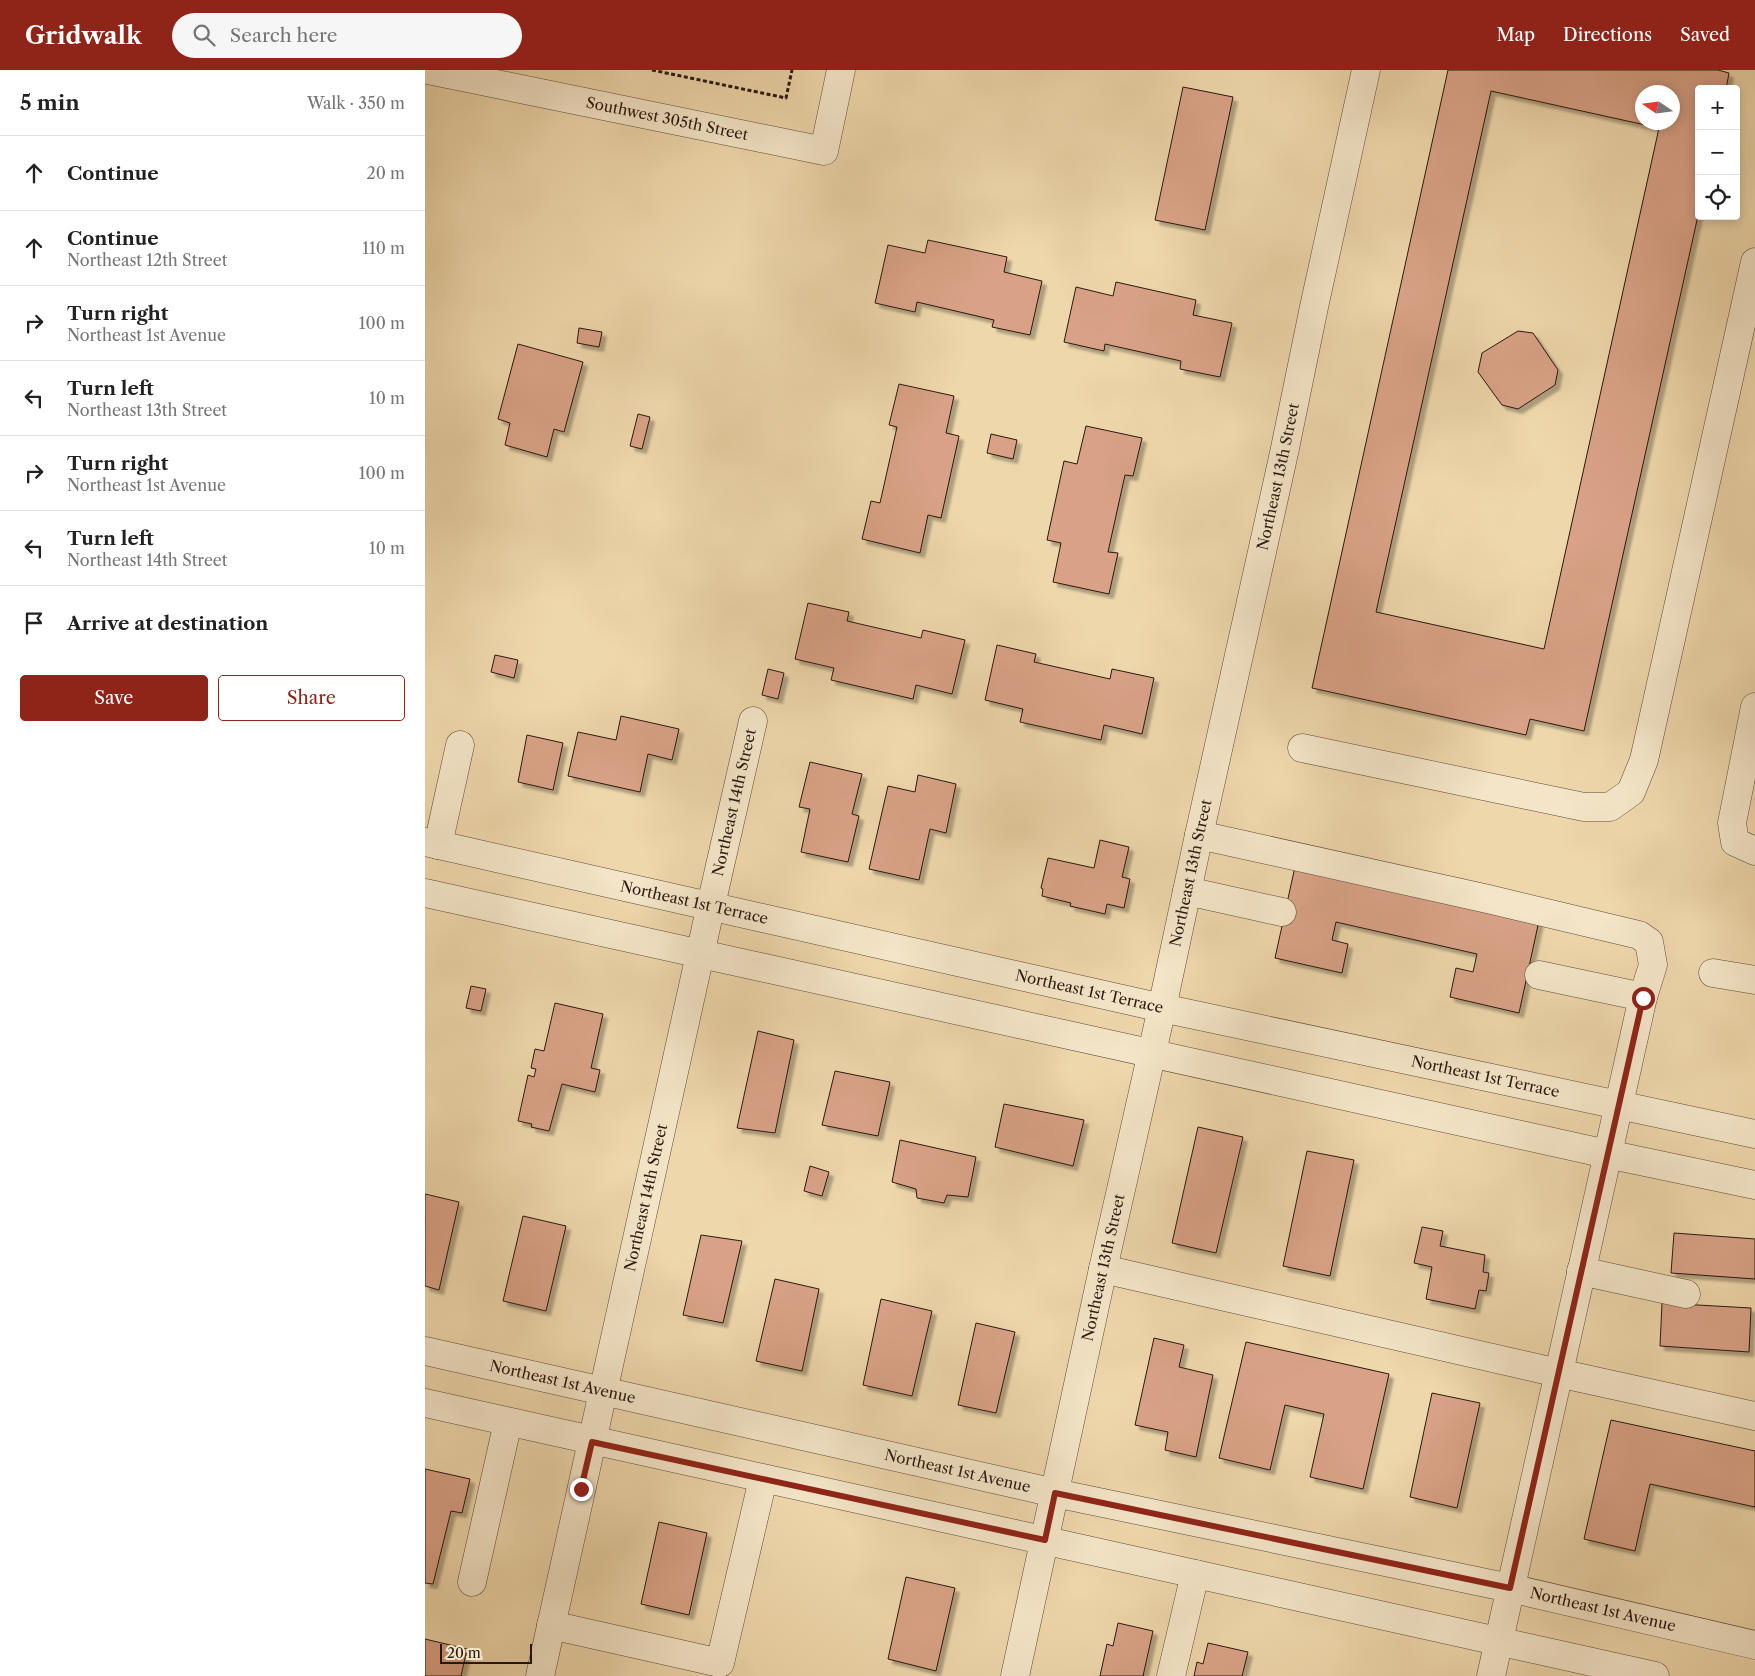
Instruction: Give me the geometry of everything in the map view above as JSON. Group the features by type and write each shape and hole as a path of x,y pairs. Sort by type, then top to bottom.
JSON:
{"street":[{"name":"Southwest 305th Street","path":"428,70 824,151 841,70"},
{"name":"Northeast 13th Street","path":"1015,1676 1284,453 1366,70"},
{"path":"1302,748 1584,807 1610,807 1631,792 1646,750 1755,262"},
{"path":"1755,707 1732,823 1735,842 1755,851"},
{"name":"Northeast 14th Street","path":"540,1676 753,721"},
{"path":"431,843 460,745"},
{"path":"1199,835 1639,935 1649,942 1653,966 1643,998 1618,1104 1491,1676"},
{"name":"Northeast 1st Terrace","path":"431,843 1162,1008 1755,1134"},
{"path":"1187,891 1282,912"},
{"path":"425,893 1755,1185"},
{"path":"1713,973 1755,980"},
{"path":"1539,975 1643,998"},
{"path":"1103,1269 1755,1416"},
{"path":"1581,1271 1686,1294"},
{"name":"Northeast 1st Avenue","path":"425,1351 1055,1493 1510,1588 1755,1645"},
{"path":"425,1403 592,1442 1045,1540 1655,1676"},
{"path":"472,1582 508,1422"},
{"path":"551,1625 720,1663 763,1479"},
{"path":"1171,1676 1195,1574"}],"path":[{"path":"652,70 786,98 792,70"}],"building":[{"path":"1448,70 1718,70 1729,73 1727,85 1695,85 1695,220 1697,220 1584,731 1530,719 1526,735 1312,688","holes":["1635,85 1680,85 1680,130 1659,130 1544,649 1376,612 1491,91 1635,123"]},
{"path":"1183,87 1233,97 1205,230 1155,220"},
{"path":"928,240 1007,257 1004,272 1042,281 1030,335 992,327 994,320 917,302 915,312 875,303 888,245 925,253"},
{"path":"1116,282 1196,300 1193,315 1232,323 1220,377 1180,369 1181,361 1105,344 1104,351 1064,342 1076,287 1113,296"},
{"path":"579,328 602,332 599,347 577,343"},
{"path":"1518,331 1533,333 1558,370 1555,385 1518,409 1502,405 1478,372 1482,353"},
{"path":"518,344 583,362 564,432 554,429 547,457 505,445 510,423 498,419"},
{"path":"899,384 954,396 946,433 959,436 941,518 928,515 920,553 862,539 871,501 880,503 897,427 889,425"},
{"path":"638,414 650,417 642,449 630,446"},
{"path":"1086,426 1142,438 1133,476 1125,475 1108,552 1118,553 1109,594 1053,582 1061,543 1047,540 1064,461 1077,464"},
{"path":"991,434 1017,440 1013,459 987,453"},
{"path":"808,603 849,612 847,621 921,638 923,630 965,640 952,694 916,685 913,699 831,680 834,668 795,659"},
{"path":"997,645 1036,654 1034,662 1110,679 1112,669 1154,678 1142,734 1104,725 1101,740 1020,722 1023,709 985,700"},
{"path":"495,655 518,660 514,678 491,672"},
{"path":"768,669 784,673 778,699 762,695"},
{"path":"621,716 679,729 672,760 648,754 640,792 568,776 578,732 616,740"},
{"path":"527,735 563,743 553,790 518,782"},
{"path":"810,762 862,774 852,814 859,816 848,862 801,852 810,809 799,807"},
{"path":"918,775 956,784 946,833 930,829 919,880 869,869 888,786 915,792"},
{"path":"1100,840 1129,847 1122,877 1130,879 1124,908 1107,904 1105,914 1070,906 1071,903 1042,896 1043,889 1041,888 1048,858 1094,868"},
{"path":"1296,862 1540,916 1519,1013 1450,997 1456,968 1473,972 1477,954 1336,922 1332,940 1348,944 1342,973 1275,958"},
{"path":"471,986 486,989 481,1011 466,1008"},
{"path":"555,1003 603,1014 591,1068 600,1070 595,1092 562,1084 549,1131 531,1127 532,1124 518,1121 528,1075 534,1077 536,1069 531,1068 535,1049 544,1051"},
{"path":"758,1031 794,1040 775,1133 737,1128"},
{"path":"835,1071 890,1082 878,1136 822,1125"},
{"path":"1004,1104 1084,1120 1073,1166 995,1147"},
{"path":"1198,1127 1243,1137 1216,1253 1172,1243"},
{"path":"900,1140 976,1157 968,1197 947,1195 944,1203 917,1198 916,1189 892,1182"},
{"path":"1307,1151 1354,1160 1330,1276 1283,1266"},
{"path":"810,1166 829,1172 822,1196 804,1191"},
{"path":"425,1194 459,1202 439,1290 425,1286"},
{"path":"523,1216 566,1226 546,1311 503,1301"},
{"path":"1422,1227 1443,1231 1440,1246 1485,1255 1483,1272 1489,1273 1486,1291 1479,1290 1475,1309 1426,1299 1432,1267 1414,1263"},
{"path":"1674,1233 1755,1239 1755,1279 1671,1273"},
{"path":"701,1235 742,1241 723,1323 683,1315"},
{"path":"775,1279 819,1289 802,1371 756,1361"},
{"path":"881,1299 932,1311 912,1396 863,1385"},
{"path":"1662,1303 1751,1308 1749,1352 1660,1346"},
{"path":"976,1323 1015,1332 996,1413 958,1405"},
{"path":"1154,1338 1184,1345 1179,1367 1213,1375 1196,1457 1165,1450 1168,1432 1135,1425"},
{"path":"1246,1342 1389,1374 1363,1489 1310,1477 1324,1414 1285,1405 1270,1470 1219,1458"},
{"path":"1432,1393 1480,1403 1457,1508 1410,1497"},
{"path":"1611,1420 1755,1451 1755,1507 1650,1484 1635,1551 1584,1539"},
{"path":"425,1469 470,1479 462,1513 451,1511 433,1584 425,1583"},
{"path":"659,1522 707,1533 689,1615 641,1604"},
{"path":"906,1577 955,1588 936,1671 888,1659"},
{"path":"1118,1623 1153,1631 1143,1676 1100,1676 1107,1644 1113,1646"},
{"path":"425,1639 467,1649 461,1676 425,1676"},
{"path":"1208,1643 1248,1652 1242,1676 1194,1676 1197,1662 1203,1664"}],"route":[{"path":"581,1489 592,1442 1045,1540 1055,1493 1510,1588 1643,998"}]}
